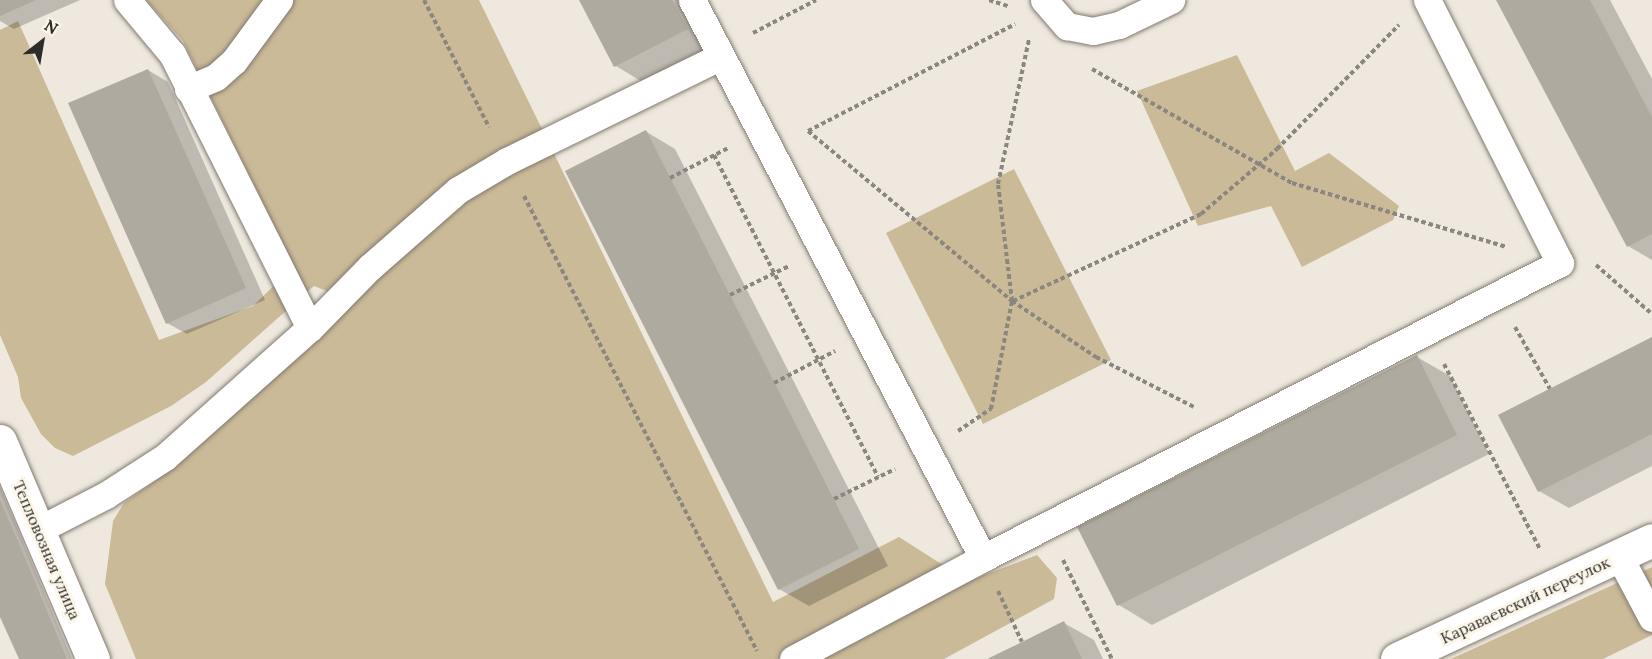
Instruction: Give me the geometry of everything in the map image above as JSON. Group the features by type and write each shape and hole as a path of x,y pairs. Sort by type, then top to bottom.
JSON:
{"street":[{"name":"Тепловозная улица","path":"0,441 93,659"},
{"name":"Караваевский переулок","path":"1397,659 1652,540"}],"lane":[{"path":"127,0 172,54 310,328"},
{"path":"188,89 216,77 234,62 279,0"},
{"path":"692,0 983,558"},
{"path":"1042,7 1067,26 1093,31 1119,25 1171,0"},
{"path":"794,659 983,558 1560,263 1417,8"},
{"path":"38,530 106,495 165,457 310,328 370,267 458,190 507,161 721,56"},
{"path":"1619,556 1652,618"}],"path":[{"path":"424,0 760,659"},
{"path":"721,56 730,45 816,0"},
{"path":"670,178 714,155 808,131 1042,7"},
{"path":"834,499 927,452 991,409 1012,301 998,184 1042,7"},
{"path":"1012,301 1201,214 1259,164 1417,8"},
{"path":"1089,68 1292,183 1560,263 1600,265 1652,314"},
{"path":"808,131 1012,301 1096,357 1237,428"},
{"path":"714,155 878,477"},
{"path":"730,295 822,250"},
{"path":"1498,295 1550,389"},
{"path":"1427,331 1558,585"},
{"path":"774,383 866,334"},
{"path":"1046,526 1112,659"},
{"path":"983,558 1022,642"}],"shaded area":[{"path":"146,0 479,0 773,602 899,537 968,581 1037,555 1057,578 1054,599 944,659 136,659 105,584 113,521 124,503 162,476 334,294 314,286 206,382 171,406 73,456 55,448 41,434 21,398 18,377 0,335 0,30 18,21 159,340 253,306 294,266 183,41"},
{"path":"1237,55 1295,171 1329,153 1399,206 1393,220 1302,267 1271,206 1198,226 1137,91"},
{"path":"1014,169 1111,360 983,424 886,233"},
{"path":"1652,567 1652,635 1603,659 1451,659"}],"building":[{"path":"0,0 36,0 0,16"},
{"path":"579,0 672,0 688,29 614,67"},
{"path":"1496,0 1590,0 1652,117 1652,234 1627,247"},
{"path":"148,69 246,288 166,324 68,103"},
{"path":"646,130 859,549 778,590 565,171"},
{"path":"1652,337 1652,434 1538,492 1498,415"},
{"path":"1417,355 1457,435 1117,606 1077,527"},
{"path":"0,500 67,659 19,659 0,617"},
{"path":"1064,621 1082,659 987,659 1022,642"}]}
